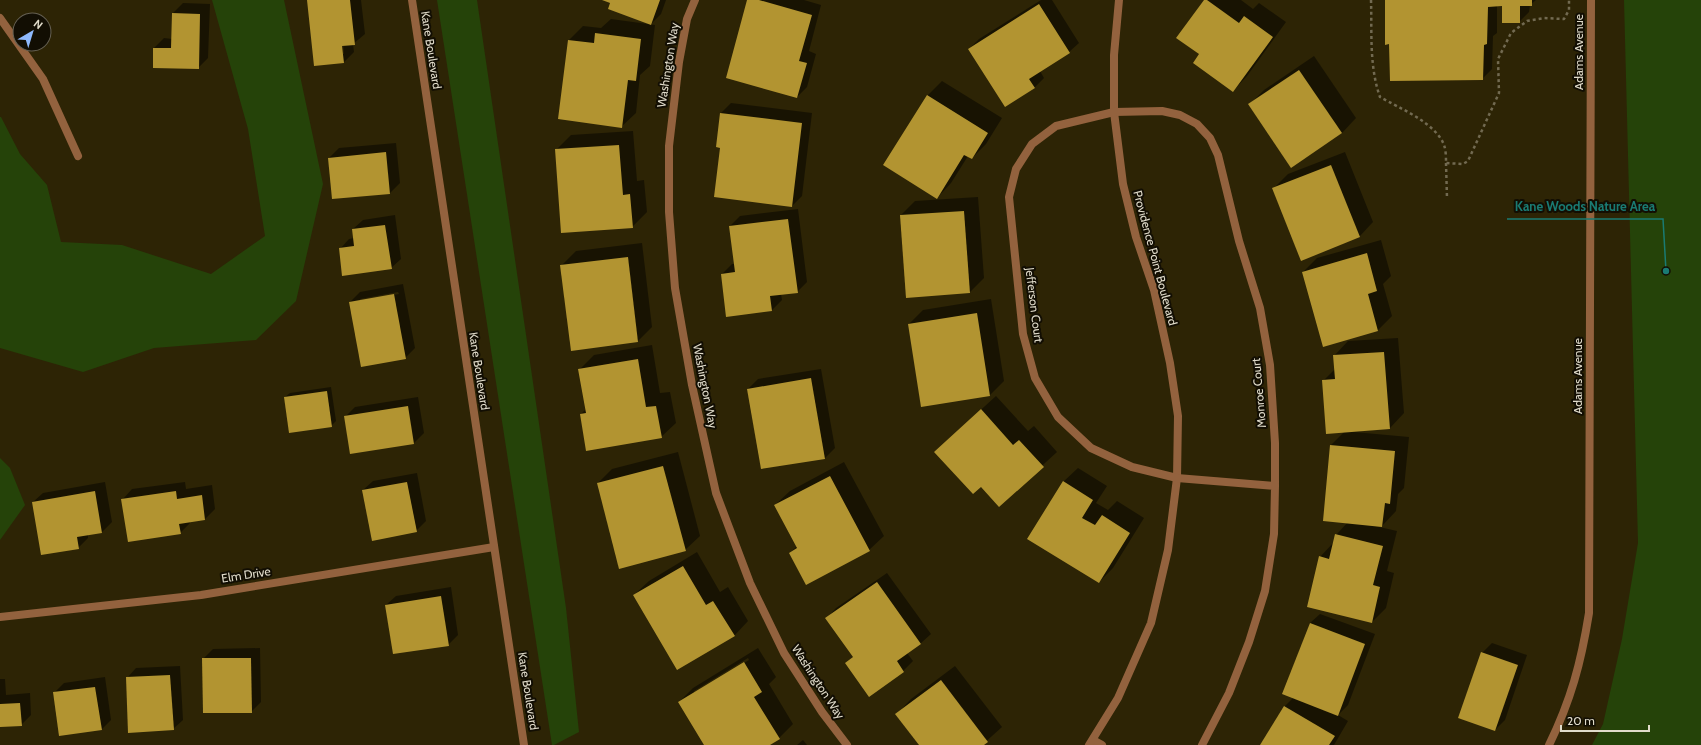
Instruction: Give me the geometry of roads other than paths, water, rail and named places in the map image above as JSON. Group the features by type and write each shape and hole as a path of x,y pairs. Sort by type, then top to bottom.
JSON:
{"street":[{"name":"Kane Boulevard","path":"412,0 524,745"},
{"name":"Washington Way","path":"695,0 687,19 679,62 669,146 669,212 675,288 692,385 716,493 750,583 784,652 822,712 847,745"},
{"name":"Providence Point Boulevard","path":"1091,743 1118,698 1151,623 1168,550 1177,478 1178,416 1170,363 1154,290 1136,237 1123,184 1114,112 1114,55 1119,0"},
{"name":"Adams Avenue","path":"1549,745 1574,686 1582,654 1589,613 1591,0"},
{"path":"0,18 43,79 78,156"},
{"name":"Monroe Court","path":"1114,112 1162,111 1180,115 1197,124 1210,138 1218,155 1239,241 1260,308 1270,365 1275,443 1275,486 1274,534 1266,592 1249,642 1229,693 1202,745"},
{"name":"Jefferson Court","path":"1114,112 1056,126 1032,144 1016,169 1009,197 1023,334 1034,378 1058,417 1091,448 1132,467 1177,478 1275,486"},
{"name":"Elm Drive","path":"0,617 201,595 494,547"},
{"path":"1091,743 1102,745"}],"place":[{"name":"Kane Woods Nature Area","path":"1666,271"}]}
